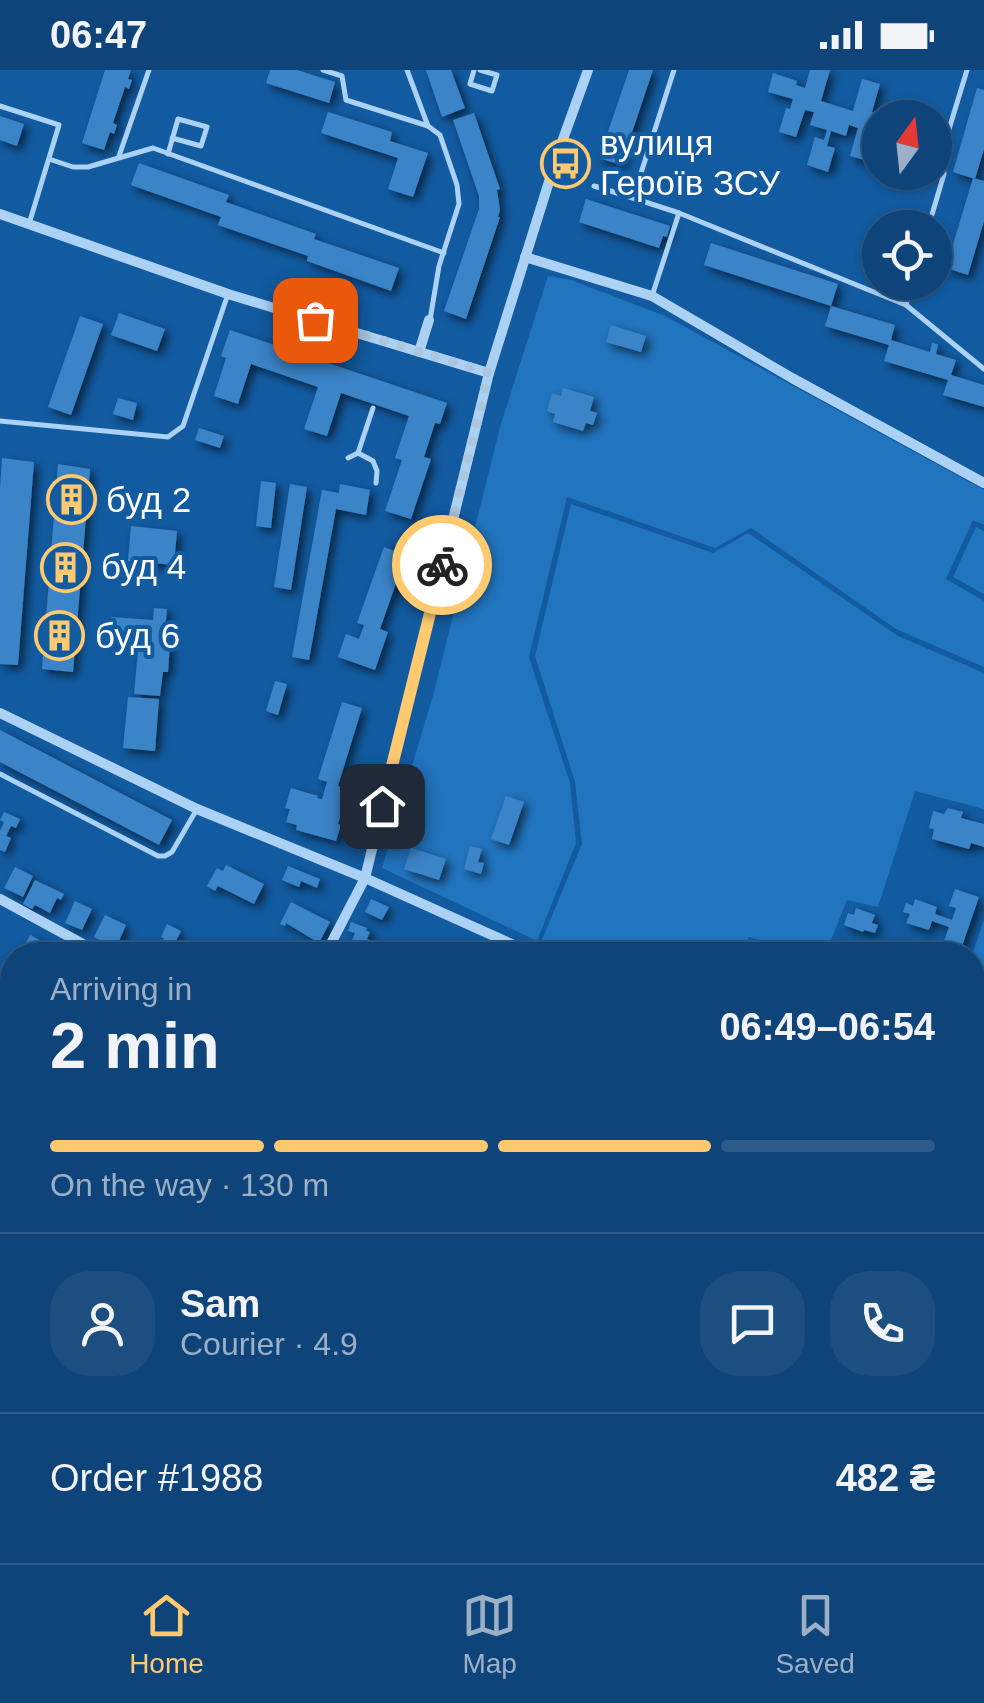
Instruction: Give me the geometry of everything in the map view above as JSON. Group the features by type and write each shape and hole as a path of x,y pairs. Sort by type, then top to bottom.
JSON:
{"street":[{"path":"331,942 364,878 489,373 588,70"},
{"path":"0,214 228,294 489,373"},
{"path":"525,257 652,296 984,483"},
{"path":"419,352 430,320"},
{"path":"0,713 197,810 507,942"},
{"path":"0,899 79,942"}],"lane":[{"path":"119,156 148,70"},
{"path":"324,70 342,76 346,100 428,126 440,134 459,196 430,320"},
{"path":"407,70 428,126"},
{"path":"477,70 497,74 492,91 470,84 477,70"},
{"path":"632,198 674,70"},
{"path":"933,210 944,174 943,149 966,70"},
{"path":"0,106 59,125 30,224"},
{"path":"168,154 172,138 178,120 206,127 201,146 172,138"},
{"path":"49,159 88,167 153,148 444,252"},
{"path":"594,186 679,213 906,304 984,369"},
{"path":"652,296 679,213"},
{"path":"0,421 168,436 184,426 228,294"},
{"path":"906,304 907,300"},
{"path":"358,454 372,408"},
{"path":"348,458 358,454 370,458 376,464 376,484"},
{"path":"0,774 158,856 172,852 197,810"}],"shaded area":[{"path":"548,276 571,280 665,316 984,490 984,525 973,520 946,579 984,601 984,667 896,629 751,528 715,548 567,497 529,657 570,783 576,843 537,941 382,868 434,692 500,427"},
{"path":"571,504 713,553 748,533 898,636 984,673 984,809 915,791 878,907 847,900 830,942 766,942 749,937 747,942 541,942 582,844 575,782 535,656"},
{"path":"976,527 984,531 984,594 953,577"},
{"path":"984,920 984,942 976,942"}],"building":[{"path":"105,70 131,70 128,79 132,80 129,89 125,87 113,123 117,125 114,134 110,132 104,150 82,143"},
{"path":"270,70 297,70 335,82 329,103 266,83"},
{"path":"426,70 451,70 465,108 442,117"},
{"path":"629,70 653,70 621,165 599,158"},
{"path":"810,70 830,70 821,101 853,111 862,79 880,84 875,100 862,100 862,159 850,156 858,128 849,125 846,136 831,131 827,146 835,148 828,172 807,165 815,137 824,140 827,130 810,125 814,112 805,110 796,137 779,132 793,99 768,92 773,73 805,88"},
{"path":"977,88 984,90 984,149 975,179 953,172"},
{"path":"328,112 392,132 390,141 428,153 413,197 388,189 398,158 321,133"},
{"path":"474,113 500,189 500,217 466,319 444,311 479,209 479,196 453,120"},
{"path":"0,116 24,124 17,146 0,140"},
{"path":"139,163 229,195 226,202 316,234 314,239 399,268 391,291 307,261 308,256 218,225 221,217 131,185"},
{"path":"973,178 984,181 984,221 968,275 952,270 952,248"},
{"path":"586,199 670,226 667,237 663,236 659,248 579,222"},
{"path":"711,243 838,284 831,306 704,265"},
{"path":"831,306 895,325 891,340 930,352 932,343 938,344 936,354 956,360 951,375 984,385 984,407 943,395 948,380 884,361 889,345 825,326"},
{"path":"119,313 165,329 157,351 111,335"},
{"path":"80,316 103,324 71,415 48,407"},
{"path":"611,325 646,336 641,352 606,342"},
{"path":"230,330 447,403 440,424 435,423 424,457 431,459 411,519 385,511 402,460 395,458 409,416 341,393 327,436 304,429 318,387 251,364 238,404 214,396"},
{"path":"563,388 594,397 590,411 597,413 593,425 586,423 583,431 553,422 555,414 547,411 552,393 561,396"},
{"path":"118,398 137,403 133,420 113,414"},
{"path":"199,428 224,436 220,448 195,440"},
{"path":"2,458 34,462 18,665 0,664"},
{"path":"58,464 90,469 73,672 42,669"},
{"path":"261,481 276,483 271,528 256,526"},
{"path":"290,484 307,487 291,590 274,587"},
{"path":"340,484 370,490 366,515 336,509 309,660 292,657 322,490 339,493"},
{"path":"131,526 177,531 174,565 128,561"},
{"path":"384,547 406,555 380,629 388,632 375,670 338,657 346,634 359,639 364,625 357,623"},
{"path":"154,608 167,609 164,644 170,645 168,672 163,672 160,696 134,694 139,640 124,638 123,645 109,643 111,617 153,620"},
{"path":"275,681 287,684 278,715 266,711"},
{"path":"128,697 159,699 155,751 123,748"},
{"path":"342,702 362,708 338,786 346,788 347,794 336,841 296,830 297,825 286,822 290,809 285,808 291,788 322,799 327,782 318,779"},
{"path":"0,730 172,820 159,845 0,762"},
{"path":"506,796 524,802 509,845 491,839"},
{"path":"948,808 963,812 961,818 984,824 984,847 971,843 969,849 932,839 934,829 929,828 933,811 944,814"},
{"path":"4,812 20,819 6,836 11,838 5,852 0,850 4,822 0,820"},
{"path":"470,846 482,849 478,862 484,863 481,874 464,869"},
{"path":"411,848 446,859 439,880 404,869"},
{"path":"226,865 264,884 254,904 218,886 215,891 207,886 217,868 223,871"},
{"path":"288,866 320,879 317,888 301,881 299,887 282,880"},
{"path":"15,867 33,876 23,897 4,888"},
{"path":"35,880 64,894 61,900 57,898 50,913 23,904"},
{"path":"955,889 979,897 963,942 944,942 949,927 932,921 929,930 906,923 910,914 903,912 906,903 913,906 915,899 937,907 935,914 952,920 956,908 949,906"},
{"path":"371,899 389,907 382,920 365,912"},
{"path":"75,901 92,909 82,930 65,923"},
{"path":"291,902 330,922 320,942 286,923 280,924"},
{"path":"856,908 875,915 875,933 844,925 848,913 854,915"},
{"path":"105,915 126,925 119,942 94,937"},
{"path":"351,922 367,928 367,939 374,942 351,942 355,933 348,931"},
{"path":"167,924 181,931 176,942 162,942"}],"way so far":[{"path":"315,320 489,373 442,565"}],"place":[{"name":"вулиця Героїв ЗСУ","path":"565,163"},
{"name":"буд 2","path":"71,500"},
{"name":"буд 4","path":"66,567"},
{"name":"буд 6","path":"60,636"}],"route":[{"path":"382,806 442,565"}]}
